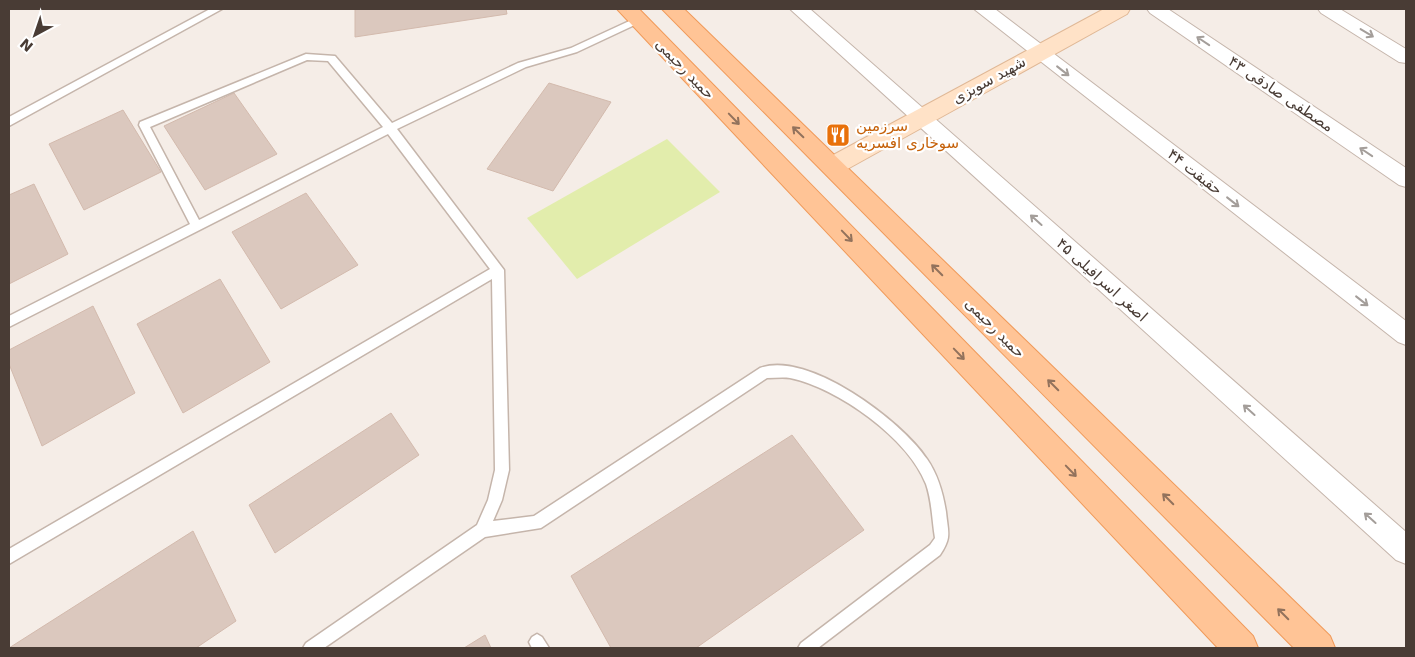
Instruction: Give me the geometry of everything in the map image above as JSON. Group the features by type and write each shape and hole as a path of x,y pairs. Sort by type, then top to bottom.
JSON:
{"main road":[{"name":"حمید رحیمی","path":"672,9 833,166 1318,648"},
{"name":"شهید سویزی","path":"833,166 1120,9"},
{"name":"حمید رحیمی","path":"642,13 798,186 1241,648"},
{"path":"798,186 833,166"}],"street":[{"name":"اصغر اسرافیلی ۴۵","path":"799,9 1406,550"},
{"name":"حقیقت ۴۴","path":"983,9 1406,335"},
{"name":"مصطفی صادقی ۴۳","path":"1156,9 1406,179"},
{"path":"1327,9 1406,57"}],"lane":[{"path":"9,122 217,9"},
{"path":"9,322 390,128 522,65 574,50 642,13"},
{"path":"197,226 144,125 306,57 332,58 390,128 498,270 502,470 494,500 482,530"},
{"path":"9,557 498,270"},
{"path":"311,648 482,530 536,523 765,372 790,372 837,389 878,417 907,442 932,482 942,539 935,550 806,648"}],"green space":[{"path":"667,139 720,192 577,279 527,218"}],"building":[{"path":"355,9 506,9 507,14 355,37"},
{"path":"549,83 611,102 553,191 487,169"},
{"path":"234,93 277,154 205,190 164,126"},
{"path":"123,110 161,172 84,210 49,144"},
{"path":"34,184 68,254 9,284 9,195"},
{"path":"306,193 358,265 281,309 232,232"},
{"path":"220,279 270,362 183,413 137,324"},
{"path":"93,306 135,393 42,446 9,364 9,350"},
{"path":"391,413 419,455 275,553 249,505"},
{"path":"792,435 864,530 696,648 611,648 571,576"},
{"path":"193,531 236,621 196,648 9,648"},
{"path":"485,635 491,648 464,648"}],"place":[{"name":"سرزمین سوخاری افسریه","path":"838,135"}]}
